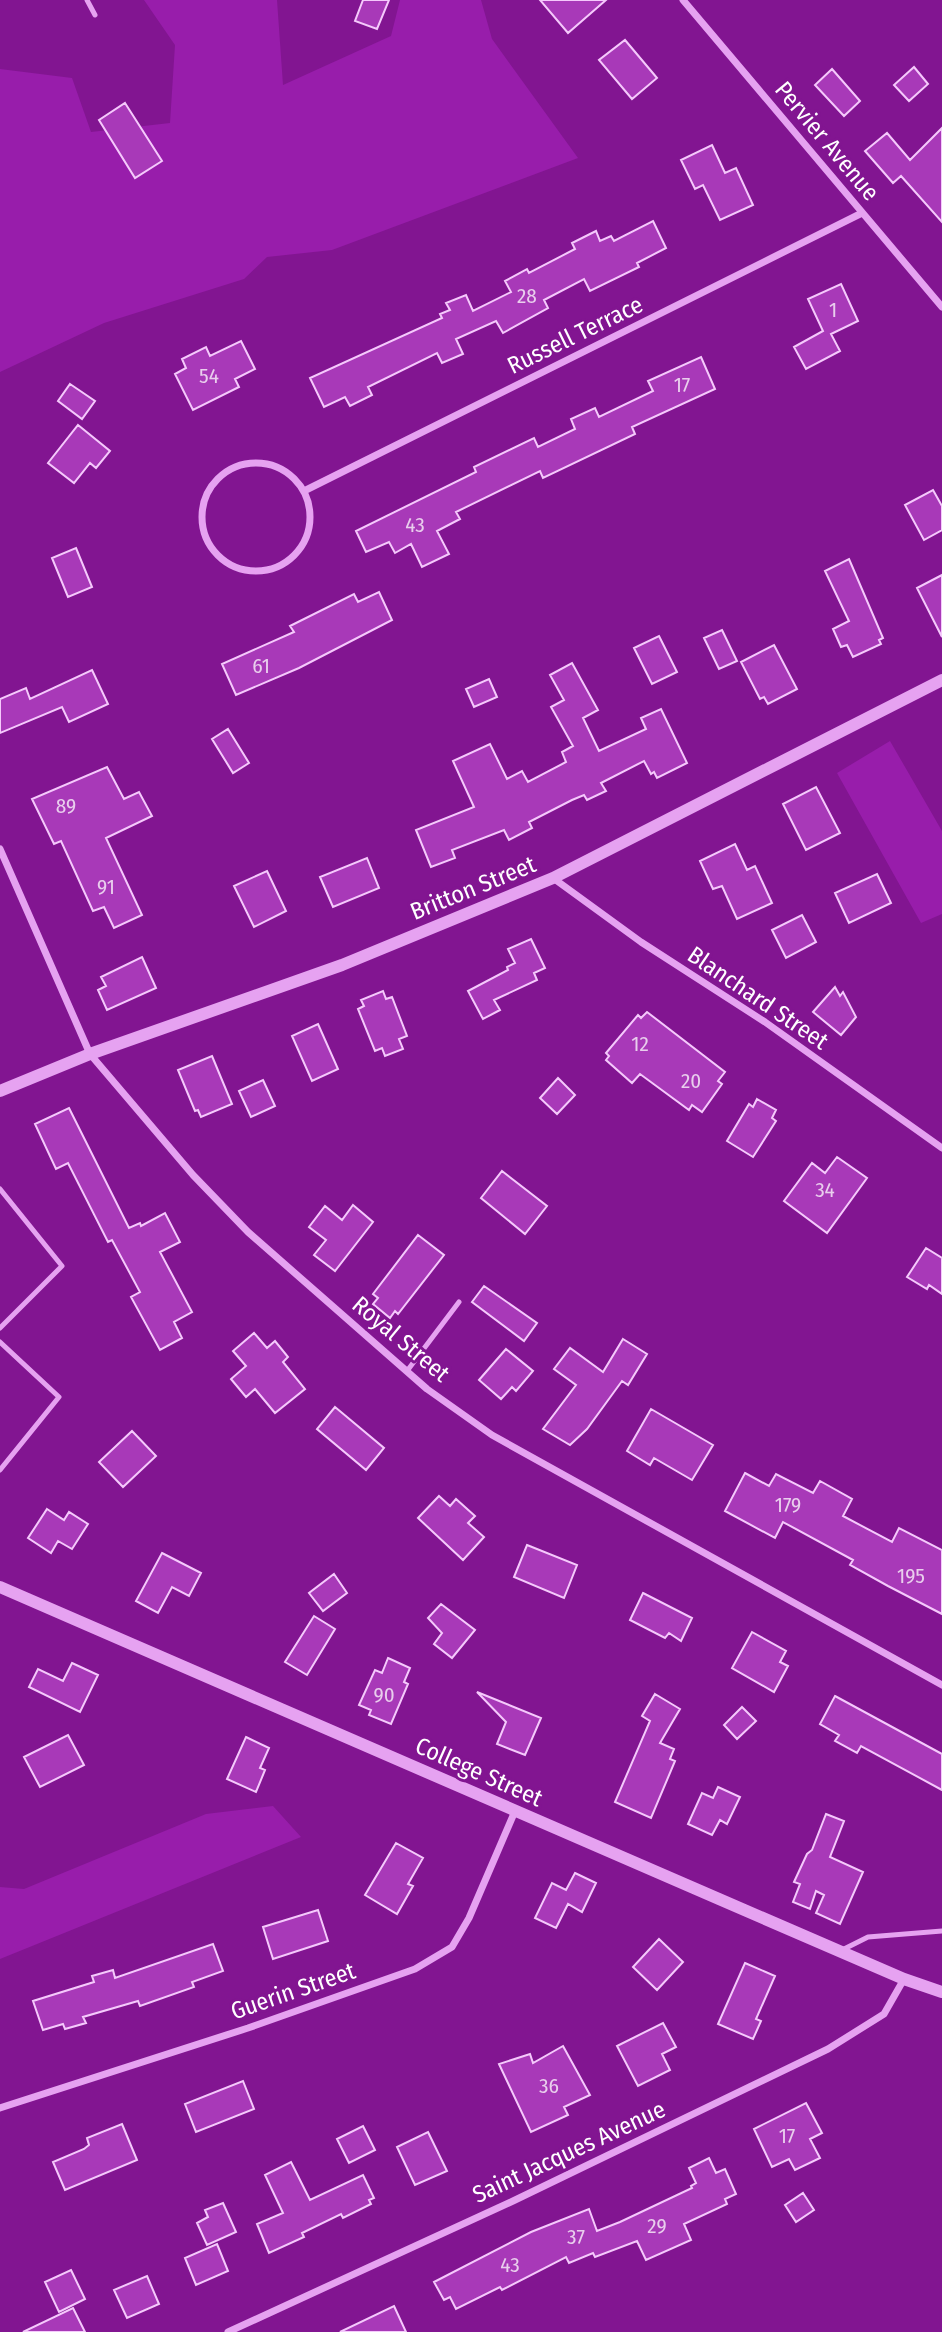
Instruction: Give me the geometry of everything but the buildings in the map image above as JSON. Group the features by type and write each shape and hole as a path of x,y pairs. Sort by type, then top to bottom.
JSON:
{"street":[{"name":"Pervier Avenue","path":"683,0 942,307"},
{"name":"Russell Terrace","path":"304,491 862,213"},
{"path":"261,463 278,468 293,477 304,491 310,508 310,526 304,543 293,558 278,567 260,572 242,570 226,563 213,551 205,535 202,517 205,500 213,484 226,472 243,465 261,463"},
{"name":"Britton Street","path":"0,1091 90,1054 342,965 553,878 942,680"},
{"name":"Royal Street","path":"0,849 90,1054 193,1175 248,1232 407,1371 492,1435 942,1685"},
{"name":"Blanchard Street","path":"553,878 641,942 765,1022 942,1148"},
{"name":"College Street","path":"0,1587 904,1979 942,1992"},
{"name":"Guerin Street","path":"0,2108 248,2028 415,1969 452,1947 470,1918 515,1811"},
{"name":"Saint Jacques Avenue","path":"228,2332 500,2207 828,2049 884,2014 904,1979"}],"lane":[{"path":"87,0 95,15"},
{"path":"0,1189 62,1266 0,1328"},
{"path":"407,1371 459,1302"},
{"path":"0,1342 59,1398 0,1470"},
{"path":"840,1951 868,1937 942,1930"}],"shaded area":[{"path":"144,0 277,0 283,85 391,36 400,0 481,0 492,39 578,158 332,250 267,257 244,279 104,323 0,372 0,69 72,78 91,132 170,123 175,45"},
{"path":"890,741 942,831 942,914 921,923 837,773"},
{"path":"273,1806 301,1837 0,1959 0,1887 24,1889 206,1814"}]}
